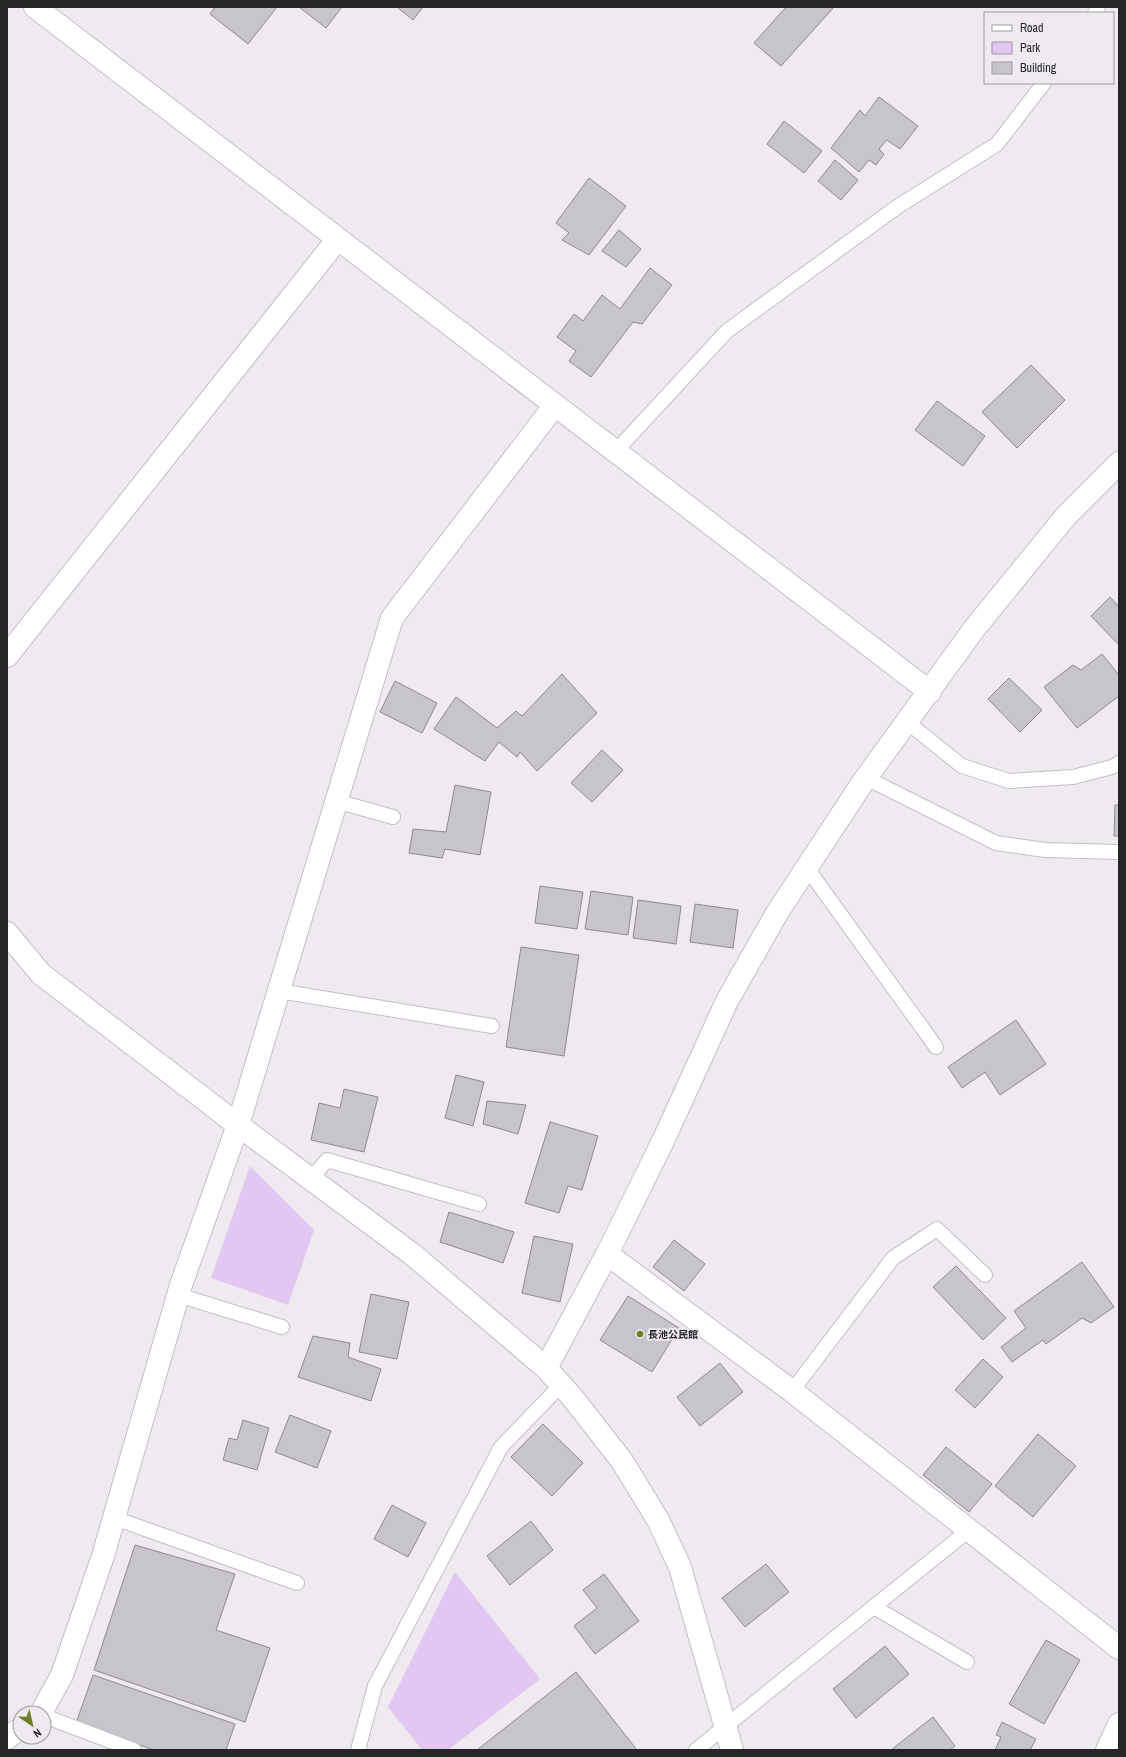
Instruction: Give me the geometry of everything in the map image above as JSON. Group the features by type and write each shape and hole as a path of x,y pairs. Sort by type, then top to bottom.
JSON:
{"street":[{"path":"35,7 337,240 555,404 615,452 930,692"},
{"path":"7,656 337,240"},
{"path":"45,1705 62,1675 103,1556 178,1295 238,1125 392,618 555,404"},
{"path":"546,1368 607,1254 663,1142 727,1001 777,913 866,778 930,692 974,629 1066,516 1119,462"},
{"path":"7,933 41,974 238,1125 412,1254 546,1368 562,1385 622,1461 658,1520 680,1566 732,1750"},
{"path":"607,1254 792,1391 1119,1648"},
{"path":"1107,1750 1119,1724"}],"lane":[{"path":"615,452 727,331 897,207 997,144 1043,84"},
{"path":"907,722 962,766 1009,781 1073,777 1112,767 1119,763"},
{"path":"866,778 996,843 1045,850 1119,852"},
{"path":"336,801 393,817"},
{"path":"807,868 936,1047"},
{"path":"279,990 492,1026"},
{"path":"311,1179 327,1160 479,1204"},
{"path":"792,1391 893,1258 937,1229 986,1275"},
{"path":"178,1295 282,1327"},
{"path":"358,1750 375,1686 501,1446 562,1385"},
{"path":"114,1518 297,1583"},
{"path":"696,1750 969,1530"},
{"path":"874,1608 967,1662"},
{"path":"52,1719 134,1750"}],"green space":[{"path":"250,1166 314,1230 288,1305 211,1278"},
{"path":"455,1572 540,1679 448,1750 422,1750 388,1707"}],"building":[{"path":"215,7 277,7 248,44 210,14"},
{"path":"299,7 342,7 326,28"},
{"path":"397,7 423,7 413,20"},
{"path":"786,7 834,7 781,66 754,43"},
{"path":"879,97 918,126 900,149 887,140 879,149 884,154 876,165 869,160 859,172 831,148 860,110 865,116"},
{"path":"784,121 822,151 804,173 767,144"},
{"path":"835,160 858,180 841,200 818,181"},
{"path":"589,178 626,206 589,255 562,240 569,233 556,223"},
{"path":"619,230 641,249 626,267 602,251"},
{"path":"650,268 672,285 642,324 633,322 591,377 569,361 576,351 557,337 574,314 583,321 602,295 620,309"},
{"path":"1031,365 1065,400 1017,448 982,412"},
{"path":"937,401 985,436 963,466 915,430"},
{"path":"1110,597 1119,607 1119,645 1091,616"},
{"path":"1102,654 1119,675 1119,696 1077,728 1044,687 1073,665 1081,670"},
{"path":"562,674 597,713 537,771 520,752 517,757 499,742 485,761 434,729 456,697 497,728 516,711 522,716"},
{"path":"1009,678 1042,710 1020,732 988,699"},
{"path":"395,681 437,703 422,733 380,712"},
{"path":"602,750 623,770 592,802 571,783"},
{"path":"455,785 491,792 480,855 445,849 442,858 409,853 413,829 446,832"},
{"path":"1115,805 1119,805 1119,836 1114,836"},
{"path":"540,886 583,892 577,929 535,923"},
{"path":"591,891 633,897 628,935 585,929"},
{"path":"638,900 681,906 676,944 633,938"},
{"path":"695,904 738,910 733,948 690,942"},
{"path":"521,947 579,955 564,1056 506,1047"},
{"path":"1016,1020 1046,1064 1000,1095 985,1072 962,1088 948,1067"},
{"path":"456,1075 484,1082 473,1126 445,1118"},
{"path":"344,1089 378,1097 364,1152 311,1140 319,1103 340,1108"},
{"path":"487,1101 526,1105 518,1134 483,1124"},
{"path":"550,1122 598,1136 582,1190 568,1186 559,1213 525,1203"},
{"path":"449,1212 514,1232 503,1263 440,1242"},
{"path":"534,1236 573,1244 560,1302 522,1293"},
{"path":"674,1240 705,1264 684,1291 653,1267"},
{"path":"1082,1262 1114,1307 1091,1323 1082,1318 1046,1344 1043,1340 1012,1362 1001,1347 1026,1328 1014,1311"},
{"path":"956,1266 1006,1318 983,1340 933,1287"},
{"path":"371,1294 409,1302 397,1359 359,1352"},
{"name":"長池公民館","path":"628,1296 679,1328 652,1372 600,1340"},
{"path":"313,1336 350,1343 348,1357 381,1369 371,1401 298,1377"},
{"path":"983,1359 1003,1377 975,1408 955,1390"},
{"path":"720,1363 743,1392 700,1426 677,1397"},
{"path":"290,1415 331,1431 317,1468 275,1452"},
{"path":"243,1420 269,1428 257,1470 223,1460 229,1438 237,1440"},
{"path":"543,1424 583,1463 552,1496 511,1457"},
{"path":"1038,1434 1076,1466 1033,1517 995,1486"},
{"path":"946,1447 992,1484 969,1512 923,1475"},
{"path":"392,1505 426,1523 408,1557 374,1539"},
{"path":"531,1521 553,1550 510,1585 487,1556"},
{"path":"135,1545 235,1574 216,1630 270,1648 245,1722 94,1670"},
{"path":"766,1564 789,1592 745,1627 722,1598"},
{"path":"604,1574 639,1621 595,1654 574,1626 597,1608 583,1590"},
{"path":"1046,1640 1080,1660 1044,1724 1009,1704"},
{"path":"885,1646 909,1674 856,1718 833,1689"},
{"path":"576,1672 637,1750 477,1750"},
{"path":"93,1675 235,1724 226,1750 154,1750 76,1723"},
{"path":"933,1717 955,1746 950,1750 891,1750"},
{"path":"1002,1722 1036,1739 1030,1750 995,1750 1001,1737 996,1735"}],"place":[{"name":"長池公民館","path":"640,1334"}]}
